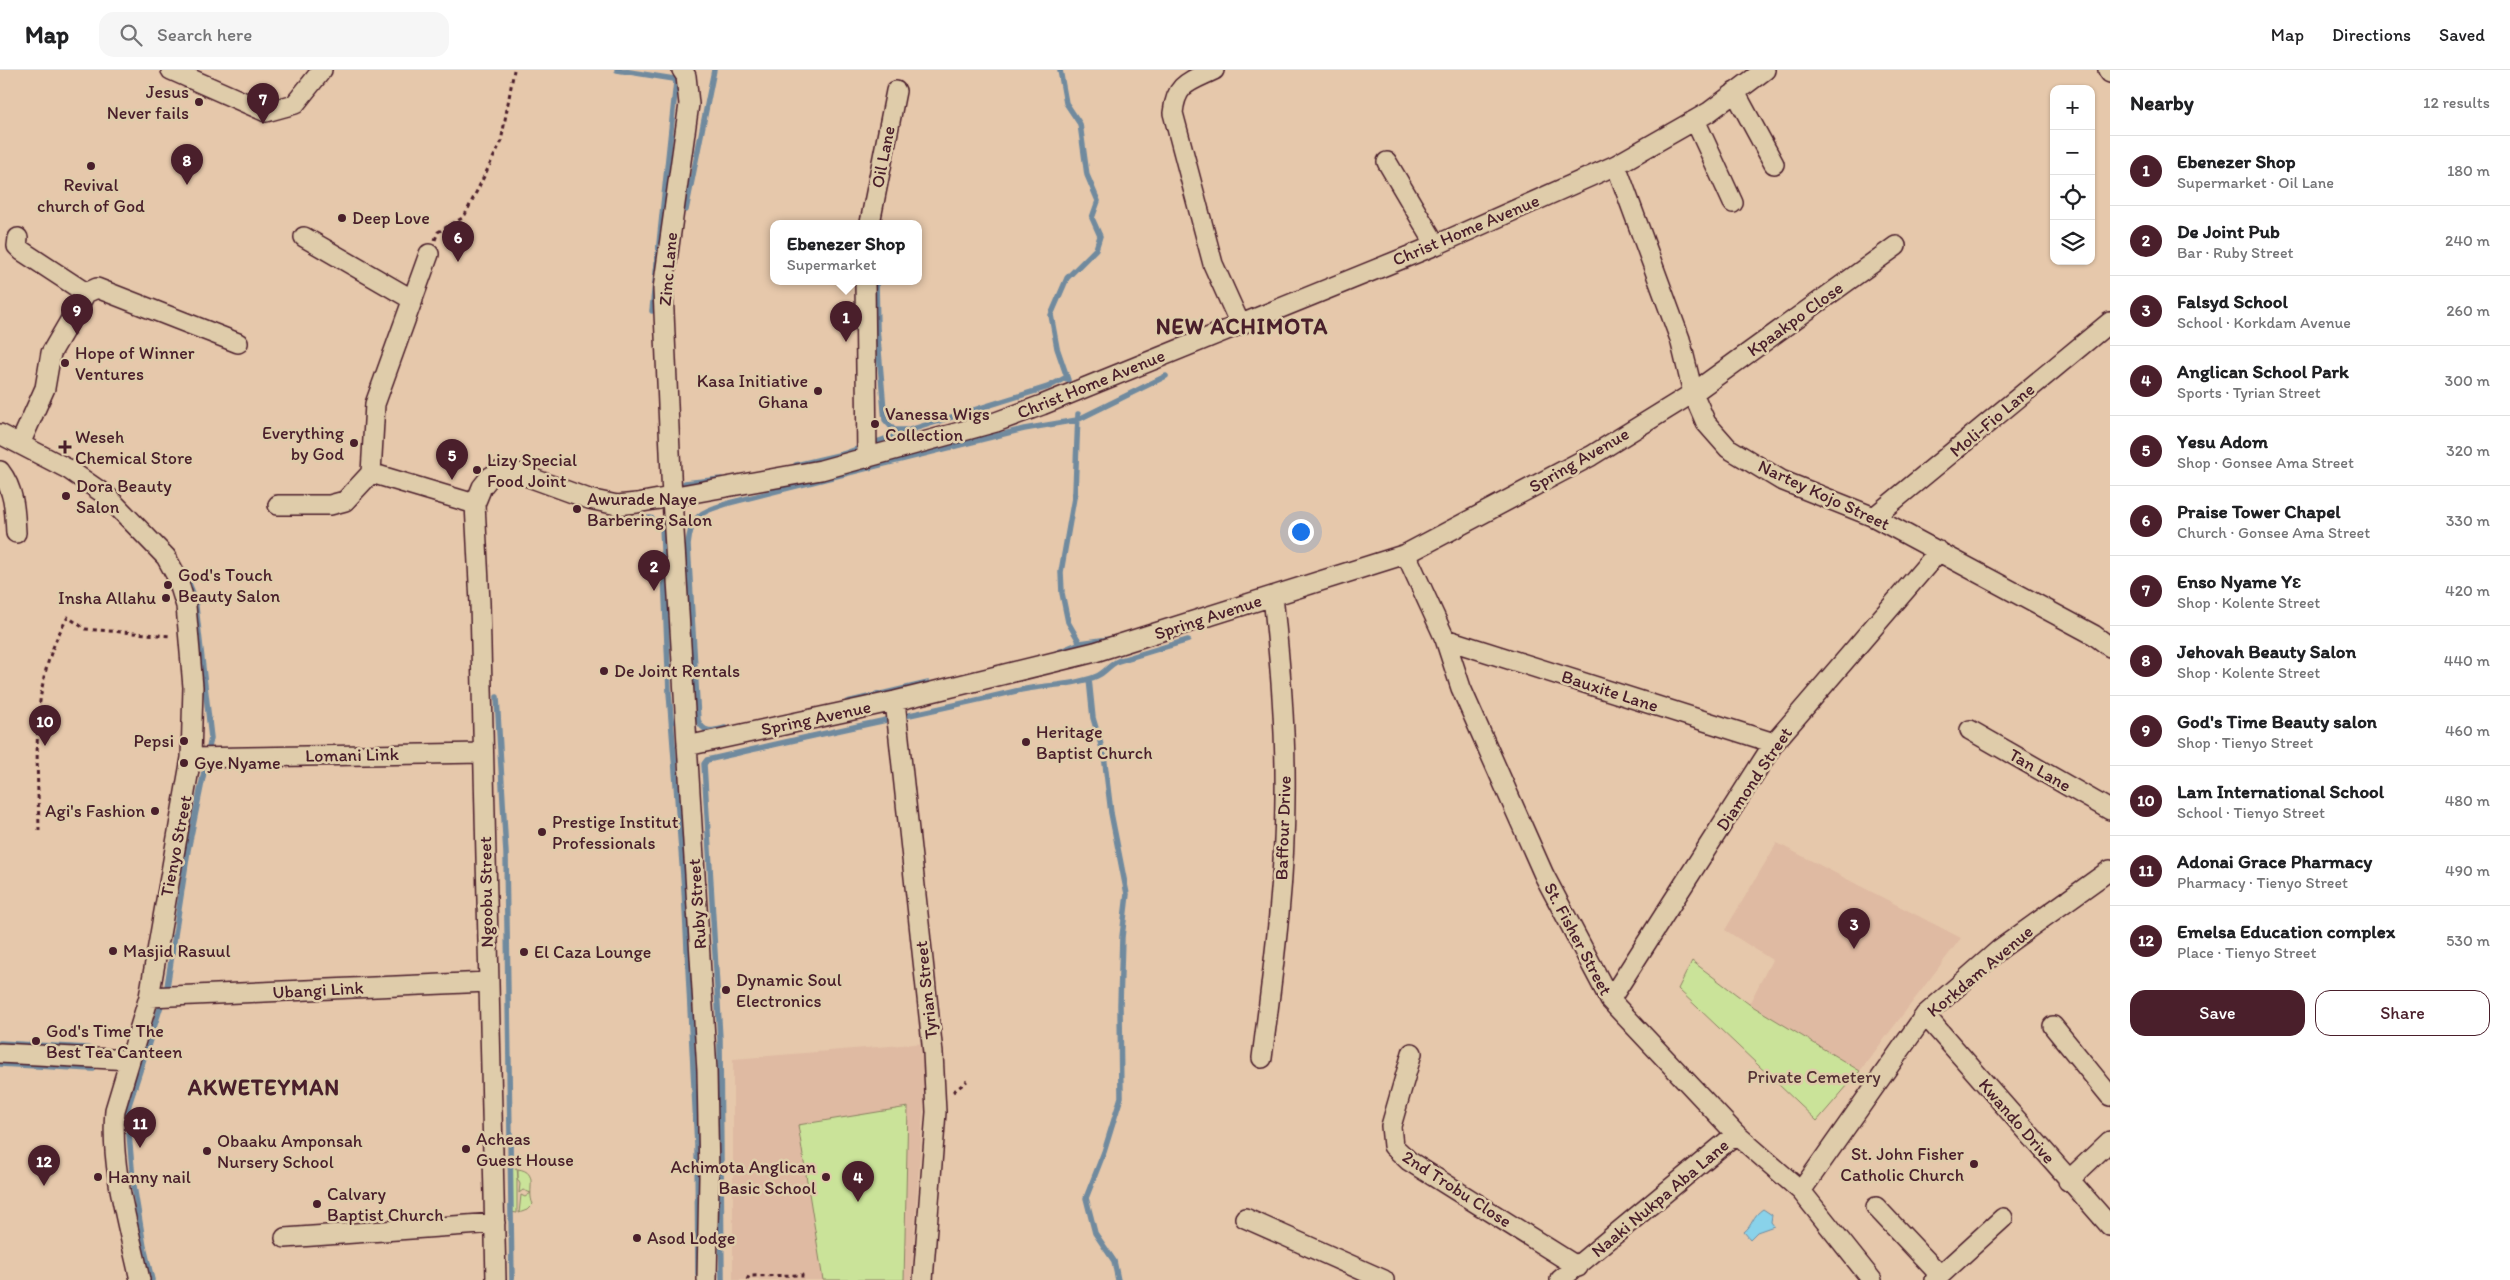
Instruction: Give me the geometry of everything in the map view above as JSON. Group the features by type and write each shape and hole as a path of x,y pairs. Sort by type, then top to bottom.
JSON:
{"street":[{"path":"171,70 266,112 295,104 322,70"},
{"name":"Zinc Lane","path":"672,498 663,289 689,104 684,70"},
{"path":"1214,70 1186,84 1175,96 1173,113 1213,264 1240,324"},
{"name":"Christ Home Avenue","path":"475,504 482,487 490,477 498,472 512,471 589,498 617,505 672,498 821,470 996,422 1436,245 1616,165 1695,120 1765,70"},
{"name":"Oil Lane","path":"871,220 896,91"},
{"path":"1735,92 1774,164"},
{"path":"1695,120 1733,203"},
{"path":"1387,162 1436,245"},
{"name":"Nartey Kojo Street","path":"1616,165 1680,339 1693,393 1706,423 1728,448 1781,480 1874,517 2094,635 2110,647"},
{"path":"304,237 413,300"},
{"path":"18,238 17,246 22,251 86,293"},
{"name":"Kpaakpo Close","path":"1693,393 1896,246"},
{"path":"278,505 330,505 345,501 370,473 375,404 429,254"},
{"path":"865,285 867,458"},
{"path":"20,444 45,388 52,353 86,293 97,288 238,343"},
{"name":"Moli-Fio Lane","path":"1874,517 2110,322"},
{"name":"Spring Avenue","path":"687,746 896,701 1095,652 1406,554 1591,456 1693,393"},
{"name":"Tienyo Street","path":"0,434 68,469 99,491 152,540 166,557 178,577 186,606 193,687 194,741 149,998 115,1110 114,1150 140,1280"},
{"path":"0,471 9,483 15,508 16,533"},
{"path":"370,473 475,504"},
{"name":"Ruby Street","path":"672,498 707,1072 709,1177 707,1280"},
{"name":"Ngoobu Street","path":"475,504 496,1280"},
{"name":"Diamond Street","path":"1610,1000 1774,743 1939,552"},
{"name":"St. Fisher Street","path":"1406,554 1446,639 1461,688 1544,875 1610,1000 1736,1134 1801,1191 1872,1280"},
{"name":"Baffour Drive","path":"1262,1058 1279,924 1286,799 1282,684 1273,596"},
{"name":"Bauxite Lane","path":"1446,639 1774,743"},
{"name":"Tyrian Street","path":"896,701 933,1053 936,1112 923,1280"},
{"name":"Tan Lane","path":"1970,730 2110,810"},
{"name":"Lomani Link","path":"191,758 483,753"},
{"name":"Korkdam Avenue","path":"1801,1191 1925,1015 2000,950 2110,870"},
{"name":"Ubangi Link","path":"149,998 488,982"},
{"name":"Kwando Drive","path":"1925,1015 2068,1181 2110,1226"},
{"path":"2053,1026 2110,1096"},
{"path":"0,1053 130,1060"},
{"name":"2nd Trobu Close","path":"1412,1053 1391,1126 1393,1146 1409,1162 1578,1267"},
{"name":"Naaki Nukpa Aba Lane","path":"1560,1280 1736,1134"},
{"path":"2068,1181 2110,1141"},
{"path":"1876,1207 1937,1278 2003,1218"},
{"path":"1245,1218 1384,1280"},
{"path":"285,1238 495,1223"}],"path":[{"path":"429,254 438,232 464,217 501,142 514,70"},
{"path":"39,831 37,711 48,658 68,617 85,629 189,638"},
{"path":"747,1280 749,1276 794,1275 802,1276 802,1280"}],"shaded area":[{"path":"1777,843 1961,938 1860,1071 1749,1004 1772,960 1725,930"},
{"name":"Achimota Anglican Basic School","path":"926,1043 926,1074 911,1280 733,1280 733,1059"}],"green space":[{"name":"Private Cemetery","path":"1692,961 1749,1004 1860,1071 1817,1121 1678,989"},
{"path":"908,1107 904,1280 823,1280 798,1125"},
{"path":"517,1168 518,1178 518,1169 529,1174 531,1178 531,1193 523,1190 519,1193 520,1184 517,1178 517,1213 511,1212 511,1169"},
{"path":"531,1193 533,1204 527,1210 519,1213 521,1195 525,1197"}],"water":[{"path":"1763,1209 1772,1215 1771,1222 1774,1226 1757,1232 1750,1239 1744,1232"}],"waterway":[{"path":"617,70 674,79 676,82 652,311"},
{"path":"686,210 714,70"},
{"path":"1060,70 1066,103 1080,124 1087,175 1098,201 1092,218 1100,236 1096,249 1067,278 1051,315 1057,348 1068,380"},
{"path":"876,285 877,328 885,420 894,430 906,430"},
{"path":"725,728 709,730 703,728 698,720 688,545 692,527 699,516 711,509 729,503 1024,429 1077,420 1166,376"},
{"path":"796,465 843,454 910,430 1048,387 1067,377"},
{"path":"1078,414 1075,492 1061,572 1062,593 1068,622 1080,643"},
{"path":"685,483 721,479"},
{"path":"607,520 651,518 662,526 669,692 684,889 697,1145 698,1275"},
{"path":"152,1280 144,1247 133,1180 127,1111 167,987 188,850 211,738 195,598 184,571"},
{"path":"1056,653 1080,643 1109,639"},
{"path":"722,1280 720,1039 704,764 707,760 808,737 1016,691 1068,684 1088,679 1100,675 1118,661 1188,640"},
{"path":"1089,679 1093,718 1104,755 1111,813 1127,894 1122,937 1120,1005 1121,1097 1104,1152 1086,1198 1095,1233 1114,1261 1118,1280"},
{"path":"847,702 928,683"},
{"path":"497,697 506,853 512,1280"},
{"path":"0,1043 88,1048"},
{"path":"0,1064 93,1069"}],"place":[{"name":"Jesus Never fails","path":"199,102"},
{"name":"Enso Nyame Yɛ","path":"263,124"},
{"name":"Revival church of God","path":"91,166"},
{"name":"Jehovah Beauty Salon","path":"187,185"},
{"name":"Deep Love","path":"342,218"},
{"name":"Praise Tower Chapel","path":"458,262"},
{"name":"God's Time Beauty salon","path":"77,335"},
{"name":"Ebenezer Shop","path":"846,342"},
{"name":"Hope of Winner Ventures","path":"65,363"},
{"name":"Kasa Initiative Ghana","path":"818,391"},
{"name":"Vanessa Wigs Collection","path":"875,424"},
{"name":"Everything by God","path":"354,443"},
{"name":"Weseh Chemical Store","path":"65,447"},
{"name":"Lizy Special Food Joint","path":"477,470"},
{"name":"Yesu Adom","path":"452,480"},
{"name":"Dora Beauty Salon","path":"66,496"},
{"name":"Awurade Naye Barbering Salon","path":"577,509"},
{"name":"God's Touch Beauty Salon","path":"168,585"},
{"name":"De Joint Pub","path":"654,591"},
{"name":"Insha Allahu","path":"166,598"},
{"name":"De Joint Rentals","path":"604,671"},
{"name":"Pepsi","path":"184,741"},
{"name":"Heritage Baptist Church","path":"1026,742"},
{"name":"Lam International School","path":"45,746"},
{"name":"Gye Nyame","path":"184,763"},
{"name":"Agi's Fashion","path":"155,811"},
{"name":"Prestige Institut Professionals","path":"542,832"},
{"name":"Falsyd School","path":"1854,949"},
{"name":"Masjid Rasuul","path":"113,951"},
{"name":"El Caza Lounge","path":"524,952"},
{"name":"Dynamic Soul Electronics","path":"726,990"},
{"name":"God's Time The Best Tea Canteen","path":"36,1041"},
{"name":"Adonai Grace Pharmacy","path":"140,1148"},
{"name":"Acheas Guest House","path":"466,1149"},
{"name":"Obaaku Amponsah Nursery School","path":"207,1151"},
{"name":"St. John Fisher Catholic Church","path":"1974,1164"},
{"name":"Hanny nail","path":"98,1177"},
{"name":"Achimota Anglican Basic School","path":"826,1177"},
{"name":"Emelsa Education complex","path":"44,1186"},
{"name":"Anglican School Park","path":"858,1202"},
{"name":"Calvary Baptist Church","path":"317,1204"},
{"name":"Asod Lodge","path":"637,1238"}],"district":[{"name":"NEW ACHIMOTA","path":"1242,326"},
{"name":"AKWETEYMAN","path":"264,1087"}]}
